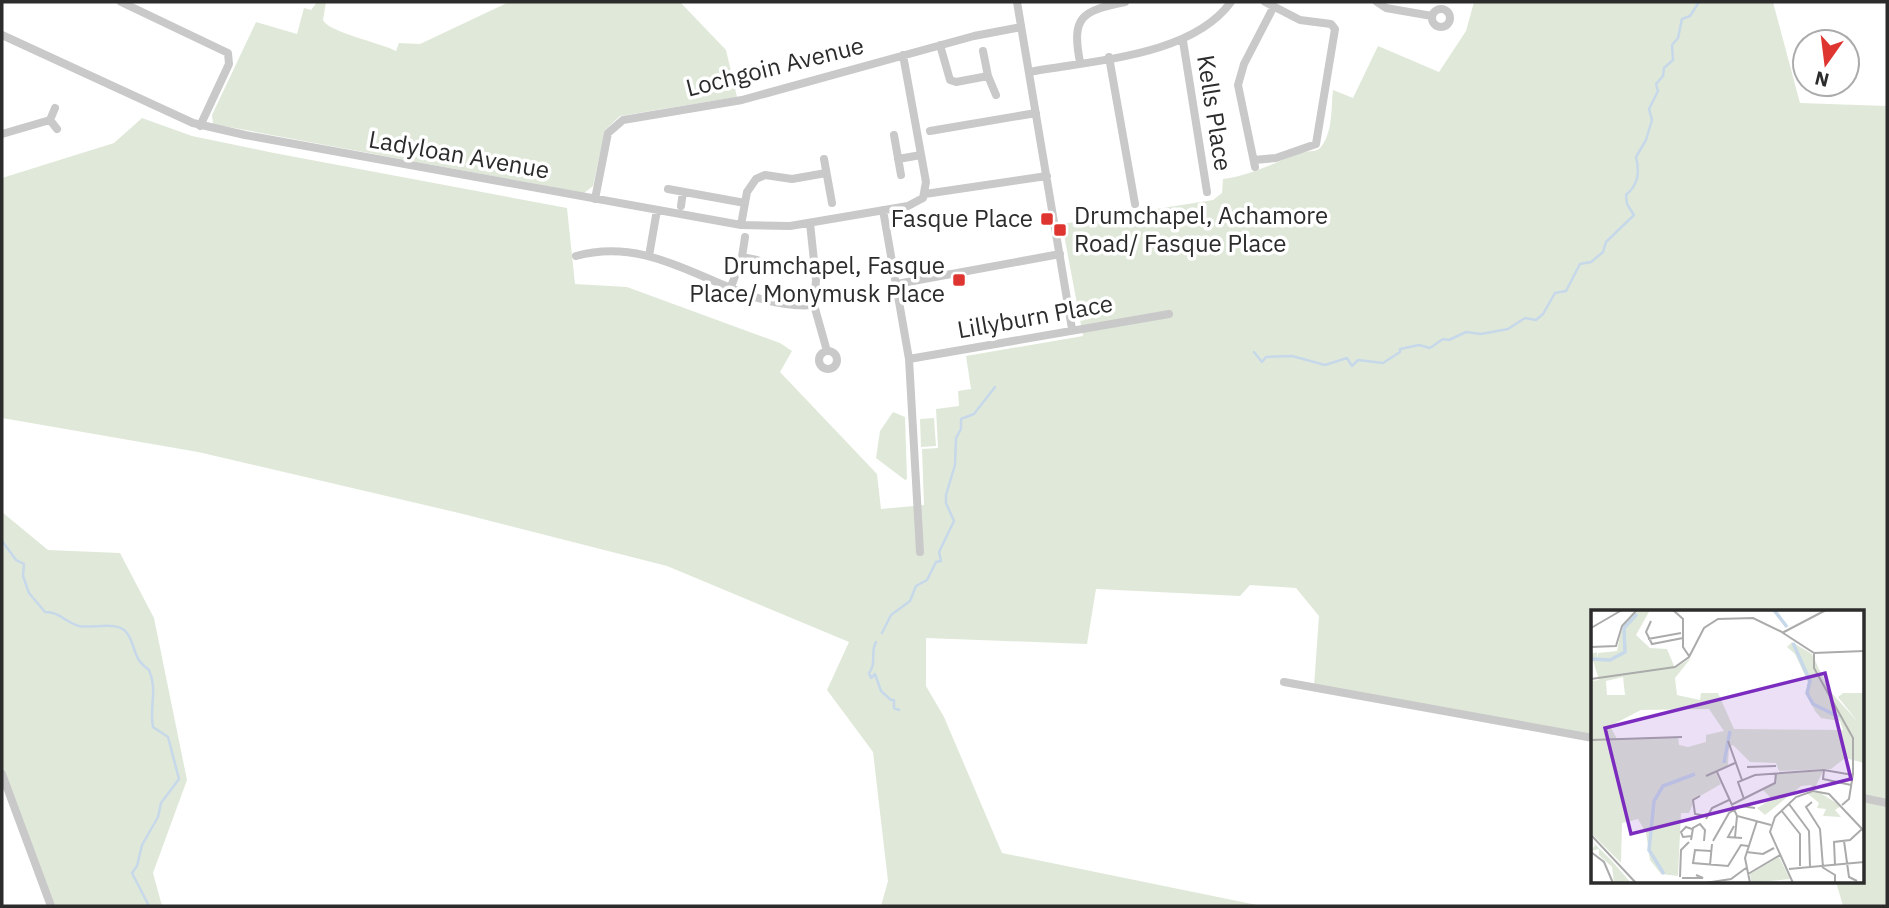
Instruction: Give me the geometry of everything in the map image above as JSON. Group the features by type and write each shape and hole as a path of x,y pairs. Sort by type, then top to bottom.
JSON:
{"street":[{"path":"121,2 228,53 229,64 200,125"},
{"path":"1017,2 1072,329"},
{"path":"1080,62 1075,38 1077,23 1087,12 1125,2"},
{"path":"1029,72 1182,41 1205,28 1231,2"},
{"path":"1265,2 1274,6 1300,20 1331,24 1335,29 1316,144 1254,164 1238,96 1238,85 1244,64 1274,6"},
{"path":"1377,2 1386,8 1432,16"},
{"name":"Lochgoin Avenue","path":"595,200 606,139 616,123 742,100 940,45 1021,27"},
{"name":"Ladyloan Avenue","path":"2,35 200,125 741,225 776,228 810,223 915,204 925,195 1046,176"},
{"name":"Kells Place","path":"1182,41 1207,192"},
{"path":"940,45 948,78 952,82 988,76"},
{"path":"983,51 988,76 996,95"},
{"path":"904,55 925,195"},
{"path":"1109,57 1135,204"},
{"path":"50,120 55,108"},
{"path":"930,131 1036,113"},
{"path":"50,120 57,129"},
{"path":"2,134 50,120"},
{"path":"894,135 901,176"},
{"path":"898,159 921,155"},
{"path":"824,159 832,203"},
{"path":"741,225 752,183 765,175 792,179 826,173"},
{"path":"668,189 745,203"},
{"path":"681,206 683,192"},
{"path":"649,256 657,210"},
{"path":"883,210 909,359 920,552"},
{"path":"810,223 816,269 814,305 827,351"},
{"path":"731,287 742,257 745,237"},
{"path":"576,256 612,251 649,256 771,303 792,307 814,305"},
{"path":"897,284 1060,254"},
{"path":"742,257 757,260"},
{"name":"Lillyburn Place","path":"909,359 1169,314"},
{"path":"1284,682 1591,738"},
{"path":"2,774 51,906"},
{"path":"1864,798 1887,803"}],"green space":[{"path":"317,2 326,2 323,20 334,29 396,51 399,43 420,44 509,2 680,2 726,50 737,97 620,116 605,130 593,186 584,193 213,124 212,115 256,22 297,34 304,8 311,10"},
{"path":"1474,2 1773,2 1791,69 1791,98 1799,98 1800,103 1887,106 1887,906 1843,906 1837,884 1864,884 1864,610 1591,610 1591,738 1314,686 1319,616 1296,588 1250,585 1240,596 1096,589 1087,644 926,638 926,686 944,717 1002,853 1262,906 881,906 888,881 873,752 827,690 849,642 667,566 459,513 198,452 2,418 2,178 114,143 142,118 192,136 567,208 575,284 627,287 780,343 792,351 780,372 877,474 881,509 924,505 922,449 938,448 936,409 959,406 958,391 971,389 966,356 1083,336 1062,224 1213,200 1222,193 1223,179 1253,172 1303,152 1318,150 1329,128 1333,90 1353,98 1378,46 1439,72 1466,31"},
{"path":"893,412 905,417 905,480 876,458 880,431"},
{"path":"934,418 936,446 921,447 920,419"},
{"path":"2,512 48,550 120,553 154,618 187,780 153,873 162,906 47,906 2,785"}],"waterway":[{"path":"1254,352 1262,362 1266,357 1292,356 1325,365 1347,358 1352,366 1358,360 1383,363 1400,352 1400,349 1419,345 1430,348 1443,339 1449,340 1466,332 1481,334 1508,329 1525,318 1536,320 1543,314 1555,293 1566,291 1580,264 1591,262 1603,252 1606,242 1634,215 1627,204 1626,195 1637,178 1636,157 1646,140 1652,120 1649,109 1658,91 1656,84 1663,76 1664,68 1673,60 1672,45 1678,38 1682,19 1690,16 1699,2"},
{"path":"882,633 891,615 910,601 916,586 927,580 936,562 941,561 939,552 954,521 946,503 946,495 955,465 956,438 961,429 961,419 974,414 995,387"},
{"path":"2,541 16,560 24,564 23,576 29,593 45,612 79,626 111,626 123,629 130,638 139,661 152,677 153,727 168,737 179,779 161,803 158,817 142,845 137,866 132,873 149,906"},
{"path":"876,642 873,665 869,673 871,678 875,674 881,691 894,700 894,708 899,710"}],"place":[{"name":"Fasque Place","path":"1047,219"},
{"name":"Drumchapel, Achamore Road/ Fasque Place","path":"1060,230"},
{"name":"Drumchapel, Fasque Place/ Monymusk Place","path":"959,280"}]}
